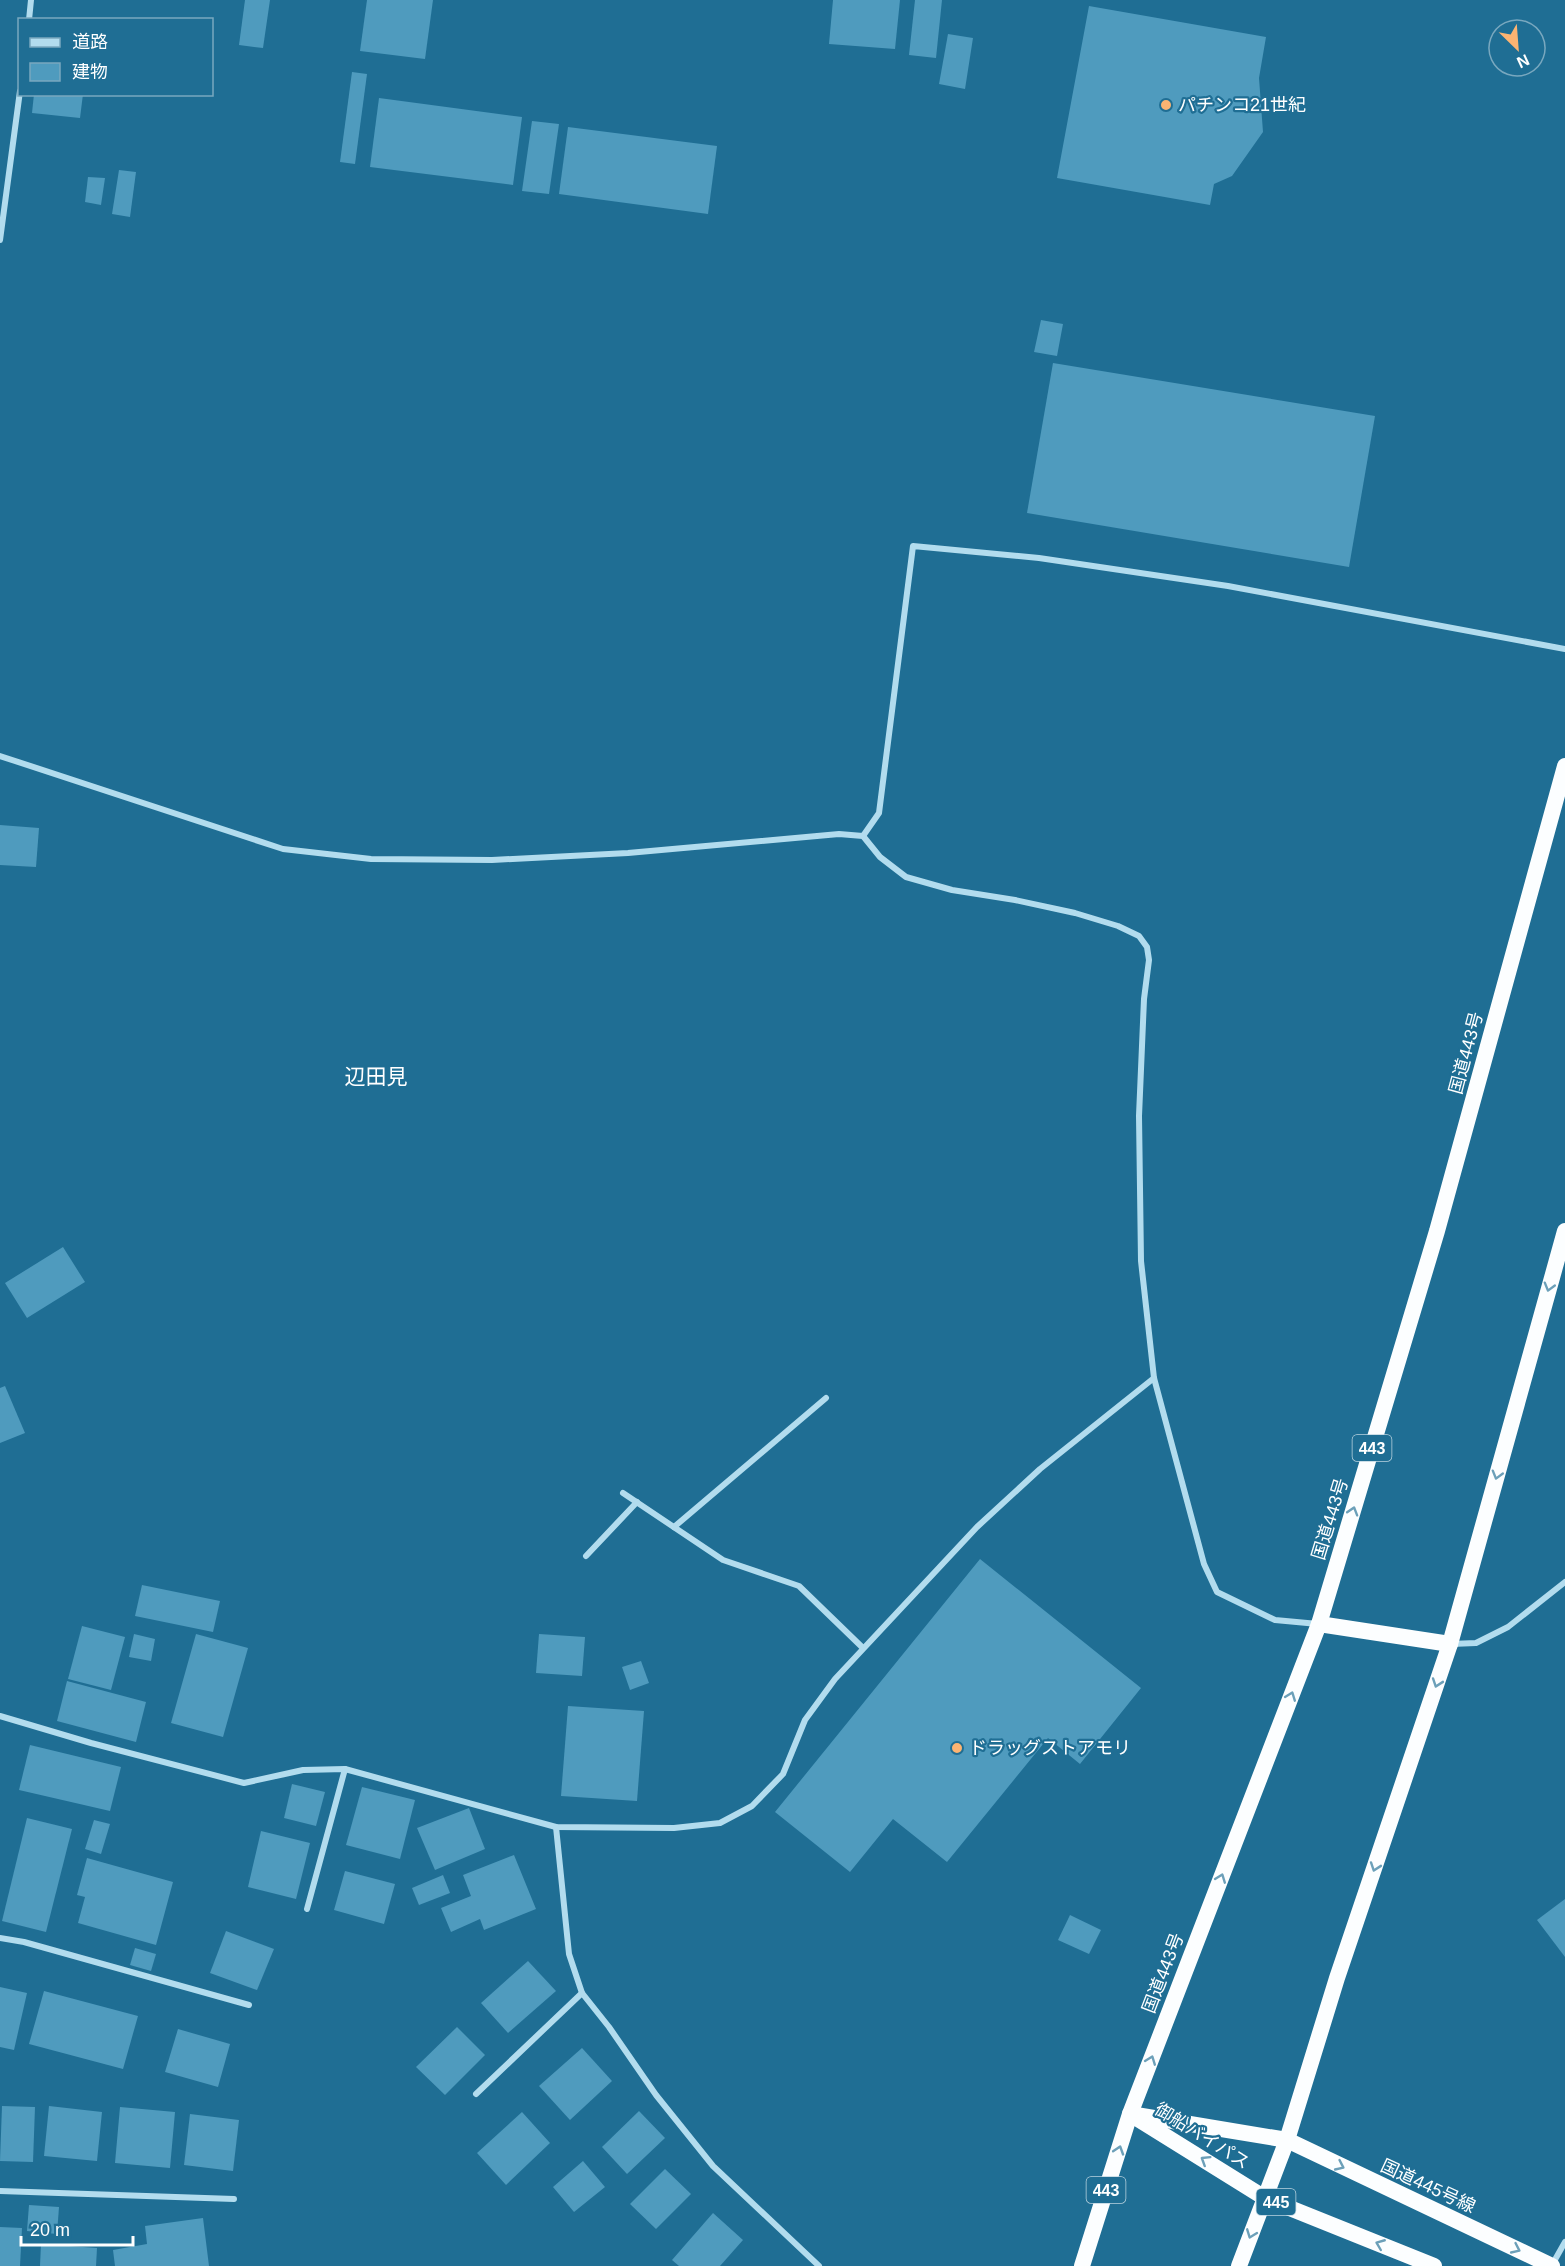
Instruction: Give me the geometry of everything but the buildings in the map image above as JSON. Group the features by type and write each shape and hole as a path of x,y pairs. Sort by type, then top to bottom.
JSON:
{"highway":[{"name":"国道443号","path":"1082,2266 1130,2114 1319,1624 1437,1231 1565,766"},
{"path":"1239,2266 1287,2140 1337,1978 1450,1644 1565,1231"},
{"path":"1319,1624 1450,1644"},
{"name":"御船バイパス","path":"1130,2114 1287,2140"},
{"name":"御船バイパス","path":"1130,2114 1265,2198 1434,2266"},
{"name":"国道445号線","path":"1287,2140 1552,2266"}],"street":[{"path":"29,18 31,0"},
{"path":"0,240 19,96"},
{"path":"863,836 879,813 913,546 1039,558 1228,586 1565,649"},
{"path":"0,756 283,849 371,859 492,860 628,853 839,834 863,836 880,857 906,877 952,890 1075,913 1118,926 1139,936 1147,948 1149,960 1143,1010 1139,1138 1141,1261 1154,1378 1201,1554 1217,1592 1275,1620 1319,1624"},
{"path":"0,1716 91,1743 244,1783 303,1770 345,1769 556,1827 674,1828 720,1822 752,1806 783,1774 805,1720 835,1679 932,1573 1040,1469 1154,1378"},
{"path":"674,1527 826,1398"},
{"path":"623,1493 723,1560 799,1586 864,1648"},
{"path":"586,1556 638,1502"},
{"path":"1450,1644 1476,1643 1508,1627 1565,1582"},
{"path":"307,1909 345,1769"},
{"path":"556,1827 569,1954 582,1993 609,2027 656,2095 713,2166 819,2266"},
{"path":"0,1938 24,1942 249,2005"},
{"path":"476,2094 582,1993"},
{"path":"0,2191 234,2199"},
{"path":"1552,2266 1565,2242"}],"place":[{"name":"パチンコ21世紀","path":"1166,105"},
{"name":"ドラッグストアモリ","path":"957,1748"}],"district":[{"name":"辺田見","path":"376,1077"}]}
